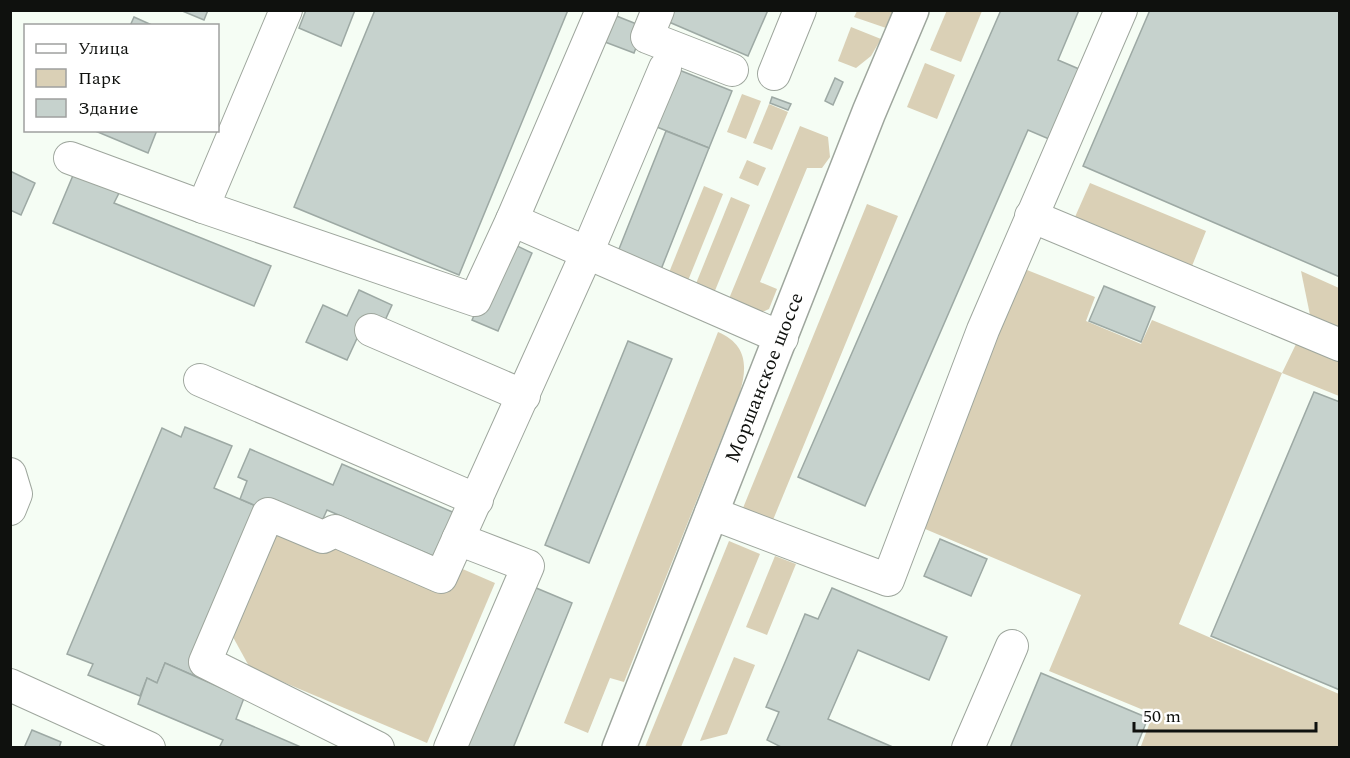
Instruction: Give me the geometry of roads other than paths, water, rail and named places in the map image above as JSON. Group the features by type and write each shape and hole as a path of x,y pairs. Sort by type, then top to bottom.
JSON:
{"main road":[{"name":"Моршанское шоссе","path":"619,747 782,338 869,112 912,10"}],"lane":[{"path":"203,207 286,10"},
{"path":"70,158 203,207 475,300 512,220 602,10"},
{"path":"658,10 647,37 732,70"},
{"path":"774,74 800,10"},
{"path":"711,513 888,579 983,330 1121,10"},
{"path":"378,747 205,662 268,514 323,537 335,531 441,577 524,396 665,68"},
{"path":"1031,216 1340,345"},
{"path":"512,220 586,255 782,338"},
{"path":"371,330 524,396"},
{"path":"200,380 477,500"},
{"path":"10,474 16,494 10,509"},
{"path":"450,747 528,566 458,539"},
{"path":"968,747 1012,646"},
{"path":"10,685 149,747"}]}
